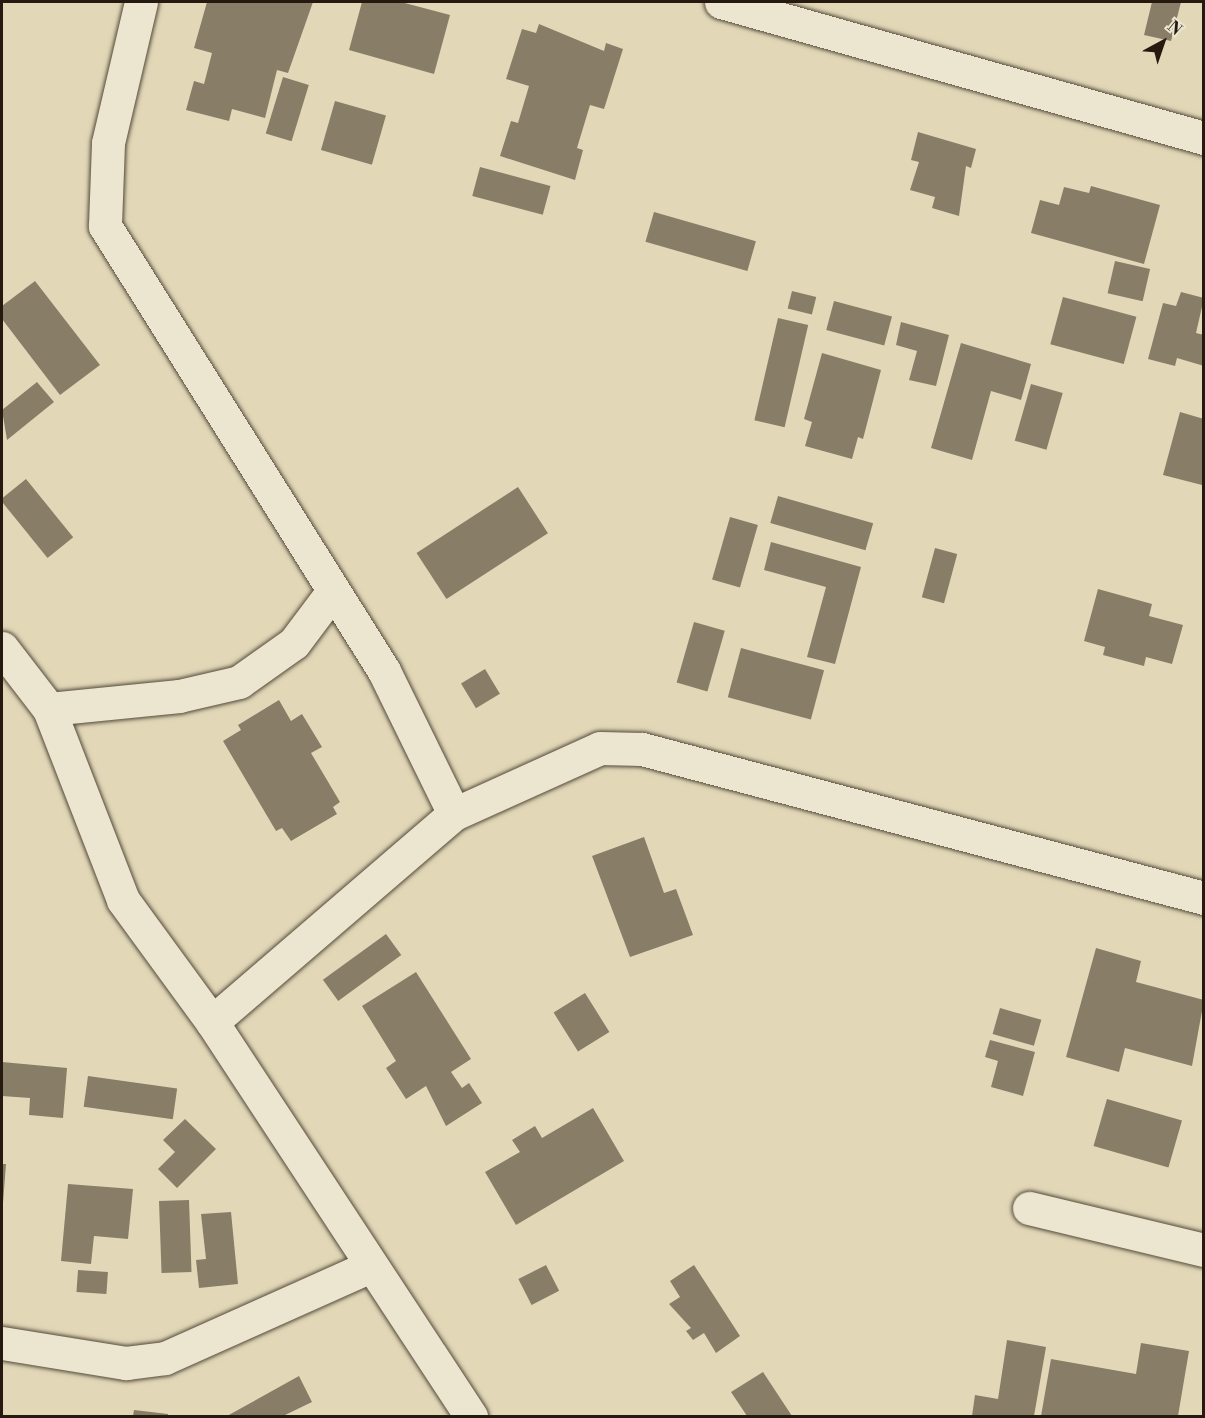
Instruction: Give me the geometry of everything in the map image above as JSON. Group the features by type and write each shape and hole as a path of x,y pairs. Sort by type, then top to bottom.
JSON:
{"street":[{"path":"141,2 108,143 105,226 384,671 454,814"},
{"path":"721,2 1203,138"},
{"path":"49,709 179,696 239,682 294,643 333,591"},
{"path":"2,648 49,709 123,900 212,1022 471,1416"},
{"path":"212,1022 454,814 600,748 642,749 1203,898"},
{"path":"1029,1208 1203,1250"},
{"path":"2,1343 126,1363 165,1358 371,1266"}],"building":[{"path":"207,2 313,2 288,73 277,70 265,118 232,109 229,121 186,110 194,81 204,84 212,53 194,48"},
{"path":"362,2 401,2 450,15 434,74 349,50"},
{"path":"1152,2 1181,2 1171,41 1144,35"},
{"path":"539,24 604,51 606,43 623,49 604,109 590,105 577,148 583,150 575,180 500,156 511,121 518,123 529,86 506,79 522,29 536,33"},
{"path":"283,77 309,85 292,141 266,133"},
{"path":"335,101 386,116 372,165 321,150"},
{"path":"918,132 976,149 971,168 966,166 959,216 932,208 935,197 910,190 919,162 911,160"},
{"path":"480,167 551,186 543,215 472,196"},
{"path":"1091,186 1160,205 1144,264 1031,233 1040,200 1059,205 1064,187 1089,193"},
{"path":"654,212 756,241 747,271 645,242"},
{"path":"1115,261 1150,269 1143,301 1108,293"},
{"path":"35,281 100,365 60,395 2,319 2,306"},
{"path":"792,291 816,297 812,315 788,308"},
{"path":"1181,292 1204,298 1196,333 1204,335 1204,366 1177,358 1175,366 1148,359 1163,303 1176,306"},
{"path":"1063,297 1136,317 1124,364 1050,344"},
{"path":"834,301 892,317 884,346 826,330"},
{"path":"778,318 808,325 785,427 754,420"},
{"path":"901,322 949,335 936,386 909,380 917,351 896,345"},
{"path":"961,343 1031,364 1021,400 991,391 972,460 931,448"},
{"path":"822,353 881,370 863,439 858,437 852,459 805,446 812,422 804,419"},
{"path":"37,382 54,402 7,440 2,410"},
{"path":"1031,384 1063,393 1046,450 1015,441"},
{"path":"1180,412 1204,419 1202,485 1163,475"},
{"path":"26,479 73,537 48,558 2,502 2,498"},
{"path":"518,487 548,533 446,599 417,553"},
{"path":"778,496 873,523 865,550 770,523"},
{"path":"730,517 758,525 740,587 712,579"},
{"path":"771,542 861,567 835,664 807,657 826,587 764,570"},
{"path":"935,548 957,554 944,603 922,597"},
{"path":"1098,589 1152,604 1149,616 1183,625 1172,664 1146,657 1144,666 1103,655 1105,647 1084,641"},
{"path":"694,622 725,631 707,691 677,683"},
{"path":"741,648 824,670 811,720 728,697"},
{"path":"485,669 500,694 476,708 461,683"},
{"path":"279,700 291,721 302,714 322,747 311,753 340,802 333,807 337,814 291,841 282,828 276,831 223,741 241,730 238,725"},
{"path":"644,837 664,893 676,889 693,935 630,957 592,856"},
{"path":"386,934 401,955 338,1001 323,980"},
{"path":"1096,948 1141,961 1136,982 1204,1000 1192,1066 1125,1048 1119,1072 1066,1057"},
{"path":"416,972 471,1059 451,1072 462,1088 469,1083 482,1103 446,1126 426,1086 406,1099 386,1068 396,1061 362,1006"},
{"path":"585,993 609,1032 578,1052 554,1013"},
{"path":"1000,1008 1041,1020 1034,1046 993,1034"},
{"path":"990,1040 1035,1052 1023,1096 991,1087 998,1061 985,1057"},
{"path":"2,1062 67,1068 63,1118 29,1115 30,1098 2,1096"},
{"path":"88,1076 177,1089 173,1119 84,1107"},
{"path":"1107,1099 1182,1120 1168,1168 1093,1146"},
{"path":"593,1108 624,1161 516,1225 485,1172 520,1152 512,1140 535,1126 542,1138"},
{"path":"185,1119 216,1149 177,1188 158,1169 175,1152 163,1140"},
{"path":"2,1164 6,1164 3,1203 2,1203"},
{"path":"68,1184 133,1189 128,1239 94,1236 91,1264 61,1261"},
{"path":"189,1200 192,1272 162,1273 159,1201"},
{"path":"231,1212 238,1284 199,1288 196,1260 206,1259 201,1214"},
{"path":"546,1265 559,1291 532,1305 518,1279"},
{"path":"694,1265 740,1336 716,1353 704,1333 693,1340 686,1331 691,1328 669,1304 680,1297 670,1281"},
{"path":"78,1270 108,1272 106,1294 76,1292"},
{"path":"1007,1340 1046,1347 1034,1416 972,1416 975,1395 998,1399"},
{"path":"1141,1343 1189,1351 1178,1416 1041,1416 1051,1359 1136,1374"},
{"path":"763,1372 792,1416 747,1416 731,1392"},
{"path":"299,1376 312,1402 283,1416 227,1416"},
{"path":"134,1410 168,1414 168,1416 133,1416"}]}
